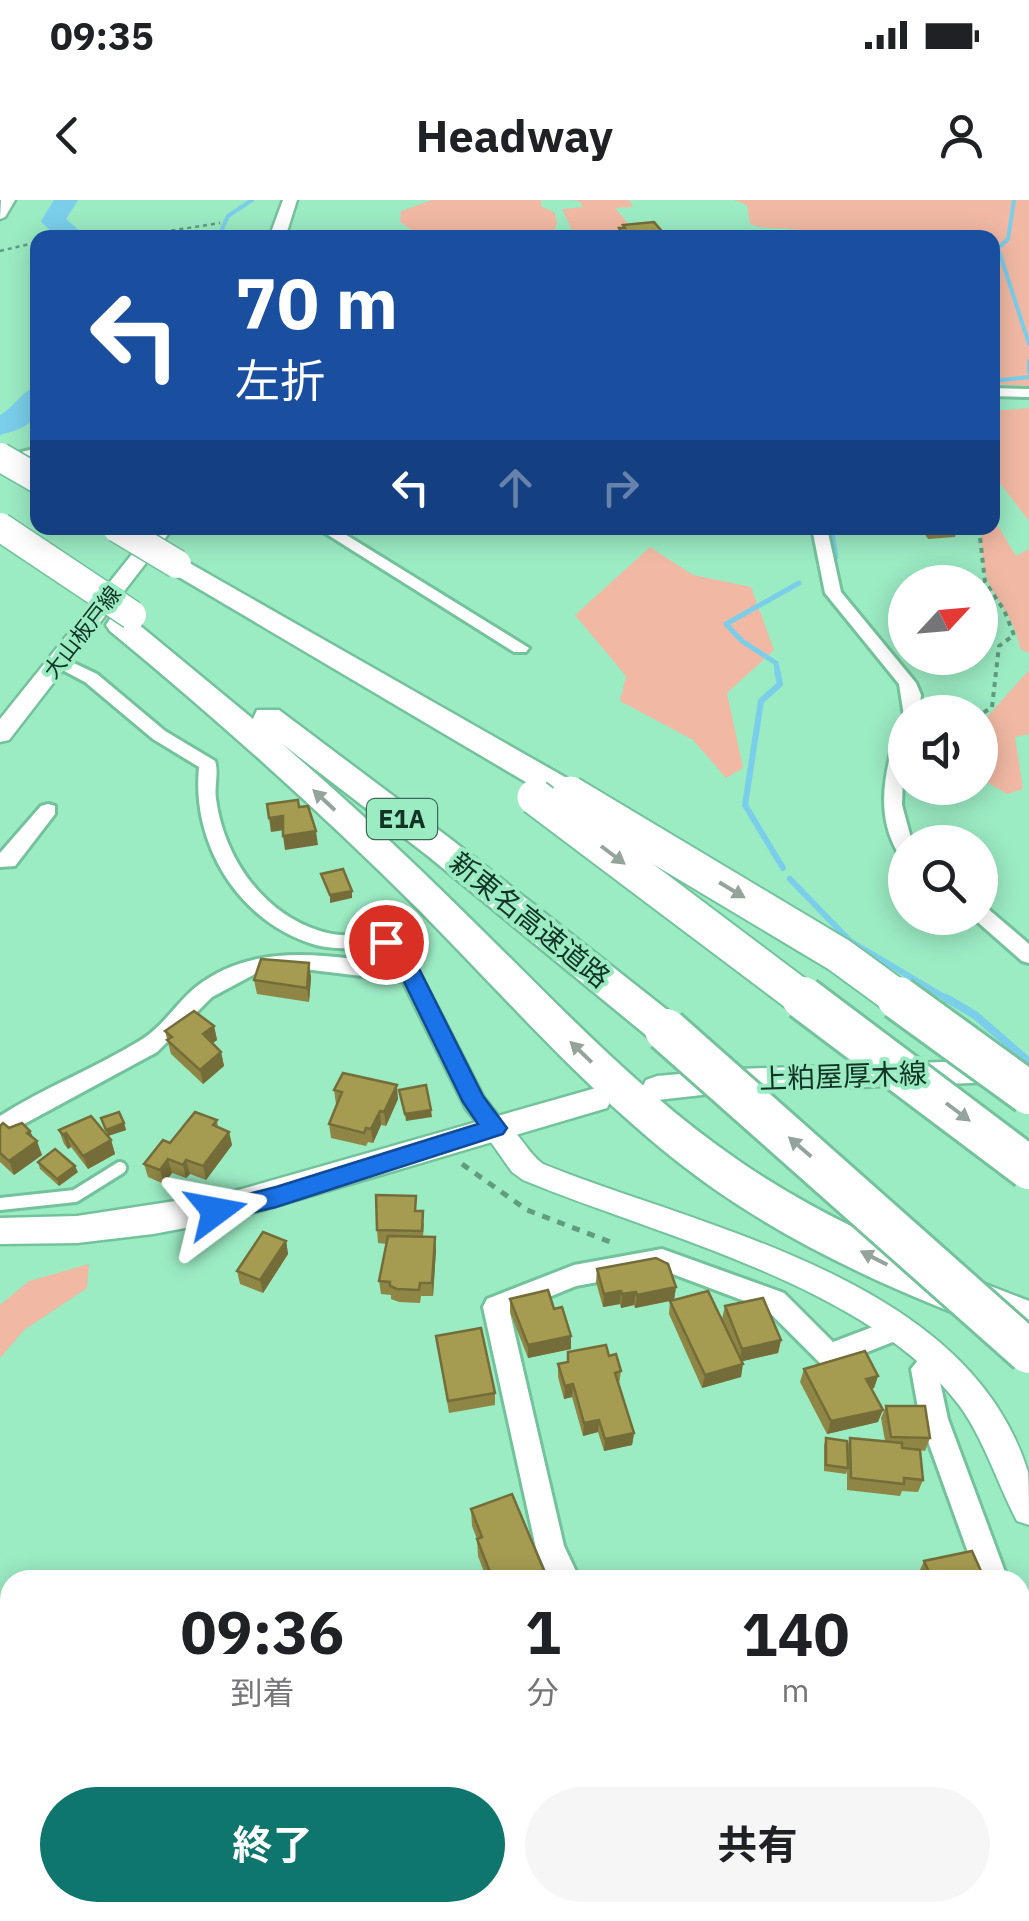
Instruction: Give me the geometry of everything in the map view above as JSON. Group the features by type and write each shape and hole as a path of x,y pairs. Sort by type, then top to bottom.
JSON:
{"highway":[{"path":"0,459 30,475"},
{"path":"3,529 126,620 412,881 603,1073 696,1151 789,1213 883,1264 1029,1321"},
{"path":"129,535 546,792 838,955 1029,1093"},
{"name":"新東名高速道路","path":"126,620 424,836 666,1030 1029,1352"},
{"path":"546,792 1029,1168"}],"main road":[{"path":"0,214 8,200"},
{"path":"280,230 290,200"},
{"name":"大山板戸線","path":"0,735 158,535"},
{"name":"上粕屋厚木線","path":"657,1088 755,1080 1029,1070"},
{"path":"0,1231 103,1228 216,1211 276,1197 596,1100"}],"street":[{"path":"1000,392 1029,392"},
{"path":"0,459 30,453"},
{"path":"336,535 520,648"},
{"path":"821,535 833,593 907,682 912,695"},
{"path":"59,661 91,678 159,735 208,765 206,797 216,839 231,870 261,906 288,926 321,939 392,943 474,1102 522,1164 533,1172 784,1268 899,1328 936,1357 970,1395 1029,1510"},
{"path":"0,860 8,860 48,810"},
{"path":"998,929 1029,956"},
{"path":"0,1128 40,1101 162,1037 202,993 230,974 275,961 298,960 412,976"},
{"path":"560,1570 550,1548 496,1308 568,1278 662,1259 775,1301 829,1354 899,1328"},
{"path":"936,1357 924,1369 934,1419 989,1570"}],"lane":[{"path":"0,1204 75,1196 120,1168"}],"path":[{"path":"175,230 220,223"},
{"path":"0,252 30,244"},
{"path":"979,535 985,582 1014,635 999,646 993,695"},
{"path":"455,1156 465,1168 527,1210 614,1243 563,1266 568,1278"}],"shaded area":[{"path":"432,200 541,200 541,206 555,213 557,224 554,230 412,230 400,222 401,211"},
{"path":"570,200 629,200 633,207 615,208 633,230 572,230 562,209 583,207 579,201"},
{"path":"734,200 1029,200 1029,386 1000,384 1000,230 766,228 750,224 747,205"},
{"path":"1029,408 1029,521 1000,483 1000,410"},
{"path":"1000,529 1016,556 1029,549 1029,653 1020,649 1012,623 998,599 998,565 984,565 981,535 1000,535"},
{"path":"650,547 693,575 751,587 774,650 727,693 743,768 726,778 693,740 620,701 626,676 575,615"},
{"path":"1029,670 1029,734 1015,737 1023,789 1007,794 998,789 998,705"},
{"path":"89,1264 87,1288 24,1330 0,1358 0,1305 29,1281"}],"building":[{"path":"654,222 661,230 620,230 625,228 623,225"},
{"path":"298,800 299,807 308,806 316,831 283,836 283,816 269,818 267,804"},
{"path":"343,869 352,891 330,895 321,874"},
{"path":"261,959 309,963 307,988 254,980"},
{"path":"194,1011 214,1026 203,1034 221,1052 200,1070 167,1040 172,1037 165,1031"},
{"path":"343,1073 397,1085 384,1112 380,1111 371,1129 366,1128 364,1133 329,1124 342,1092 334,1090"},
{"path":"426,1085 431,1110 405,1114 399,1090"},
{"path":"119,1112 124,1123 106,1130 101,1118"},
{"path":"195,1112 217,1120 213,1125 229,1132 203,1166 168,1159 160,1170 144,1164 163,1140 170,1143"},
{"path":"91,1116 111,1140 83,1156 66,1133 63,1135 59,1130"},
{"path":"3,1123 9,1128 22,1123 37,1141 9,1161 0,1153"},
{"path":"55,1149 75,1166 57,1179 38,1162"},
{"path":"376,1195 416,1196 415,1211 423,1211 422,1231 377,1230"},
{"path":"263,1232 286,1241 260,1280 237,1271"},
{"path":"388,1236 435,1237 432,1283 420,1283 419,1290 397,1289 390,1282 379,1281"},
{"path":"656,1258 668,1264 676,1287 637,1295 621,1291 604,1294 597,1269"},
{"path":"548,1290 554,1309 562,1307 571,1336 528,1345 510,1299"},
{"path":"708,1291 743,1364 705,1375 670,1301"},
{"path":"763,1298 781,1340 742,1349 725,1306"},
{"path":"481,1328 495,1393 448,1401 436,1336"},
{"path":"606,1345 609,1356 616,1354 621,1371 615,1373 634,1433 605,1439 599,1420 584,1423 573,1384 565,1386 558,1364 568,1362 568,1352"},
{"path":"865,1351 878,1376 866,1379 883,1410 831,1421 804,1369"},
{"path":"886,1406 925,1406 930,1438 891,1437"},
{"path":"826,1438 847,1441 848,1468 826,1465"},
{"path":"850,1438 902,1443 902,1448 920,1450 923,1480 904,1478 904,1484 851,1478"},
{"path":"512,1494 544,1570 489,1570 471,1509"},
{"path":"972,1551 981,1570 928,1570 924,1561"}],"waterway":[{"path":"65,230 53,221 66,200"},
{"path":"222,230 228,216 252,200"},
{"path":"1000,246 1008,239 1014,200"},
{"path":"1000,254 1029,344"},
{"path":"1029,361 1029,372"},
{"path":"1000,380 1029,377"},
{"path":"0,426 23,415 30,406"},
{"path":"832,535 836,557"},
{"path":"778,673 776,663 742,641 726,624 799,583"},
{"path":"777,670 780,684 761,701 745,805 783,868"},
{"path":"790,879 850,941 951,1001"},
{"path":"946,998 975,1015 1029,1062"}],"route":[{"path":"216,1211 276,1197 495,1128 474,1102 399,950 386,942"}]}
